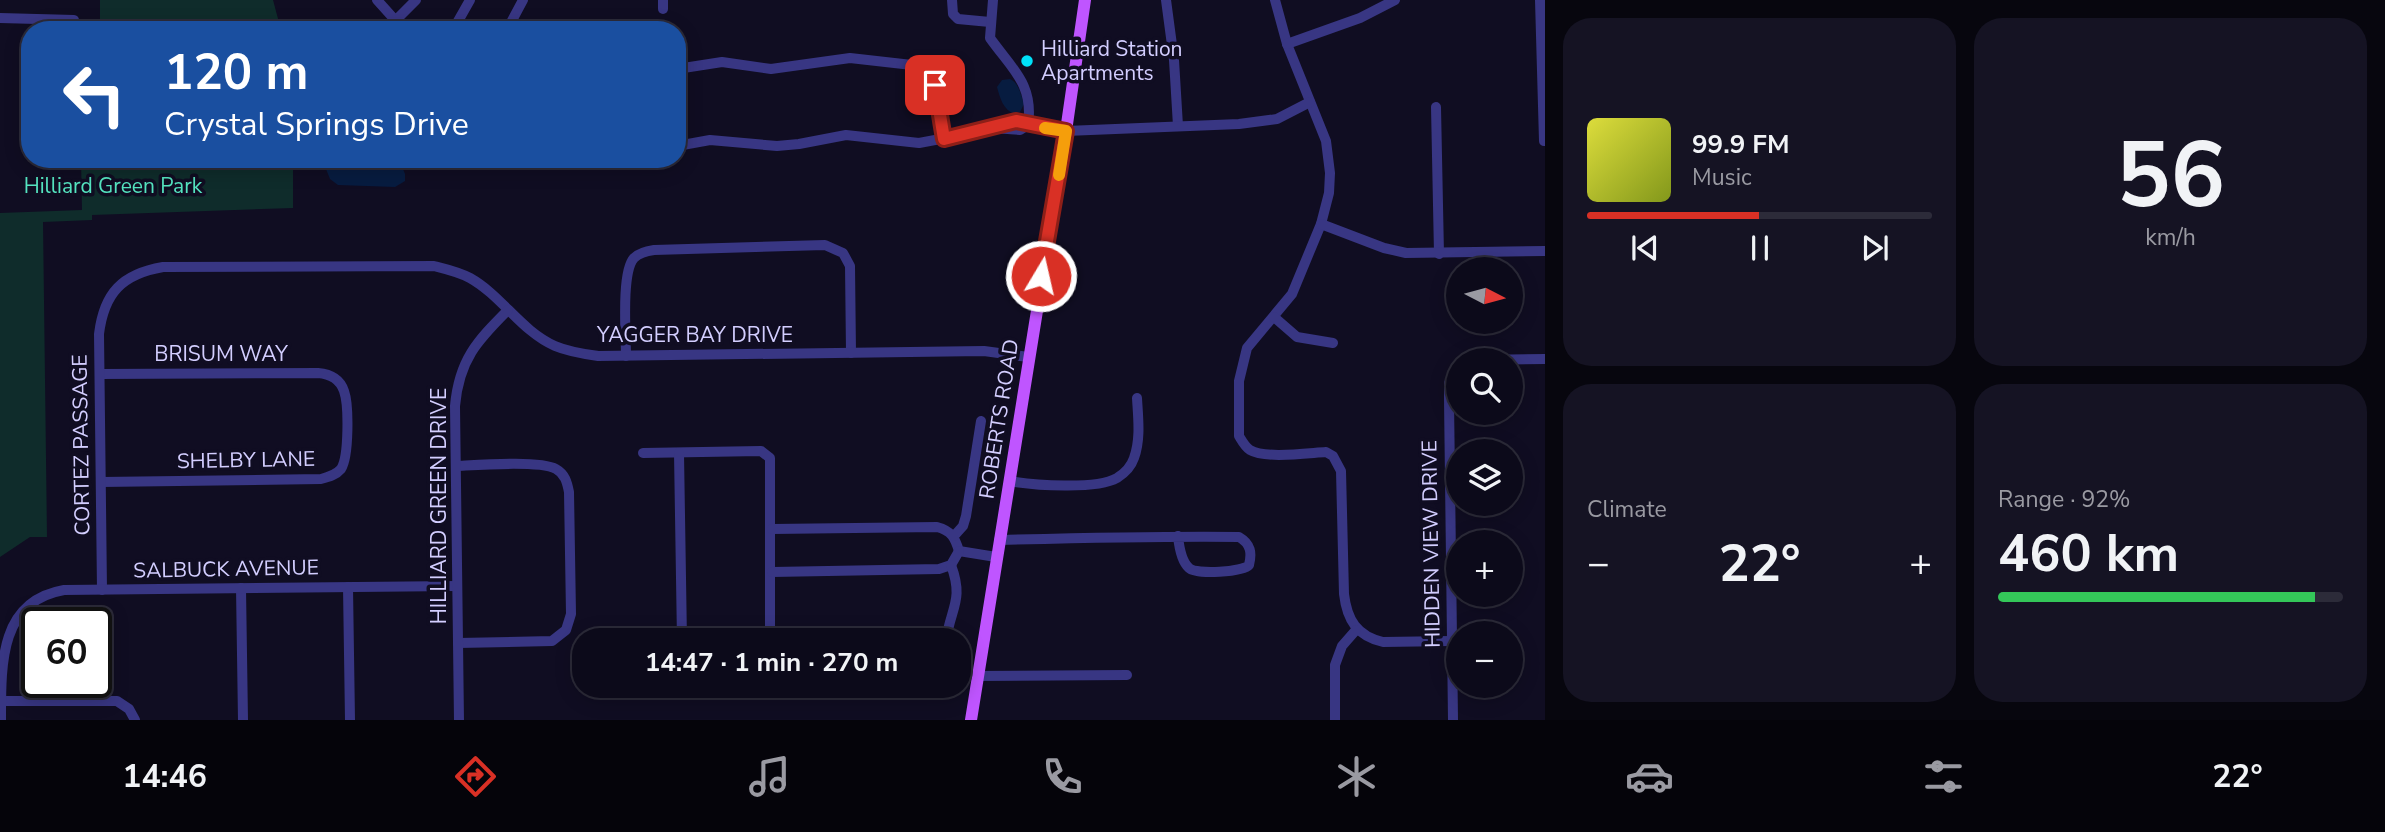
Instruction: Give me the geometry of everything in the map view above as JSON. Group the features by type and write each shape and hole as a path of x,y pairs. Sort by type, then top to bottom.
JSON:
{"main road":[{"name":"ROBERTS ROAD","path":"971,720 1085,0"}],"street":[{"path":"377,0 396,20 416,0"},
{"path":"458,21 470,0"},
{"path":"512,21 523,0"},
{"path":"993,0 990,38 1025,85 1030,113 1028,125"},
{"path":"1166,0 1174,60 1178,126"},
{"path":"1275,0 1287,44 1326,141 1329,194 1321,224 1292,294 1247,348 1242,365 1238,422 1240,436 1242,442 1253,451 1272,454 1326,452 1339,463 1344,594 1347,613 1356,630 1383,642 1446,642"},
{"path":"1540,0 1544,141"},
{"path":"1287,44 1360,18 1392,1"},
{"path":"952,4 954,16 960,20 990,22"},
{"path":"0,18 74,20"},
{"path":"686,68 722,62 771,69 850,58 912,65 923,69 935,85 944,139"},
{"path":"686,144 710,140 785,145 846,135 919,142 944,139 1016,121 1066,131 1261,123 1277,119 1310,102"},
{"path":"1436,107 1438,254"},
{"path":"1321,224 1394,251 1438,254 1545,251"},
{"path":"626,356 627,277 630,264 640,254 654,250 825,245 843,253 848,259 851,274 851,353"},
{"name":"YAGGER BAY DRIVE","path":"107,301 131,276 163,267 415,264 443,268 470,278 485,288 539,337 556,347 577,353 626,356 984,351 1028,356"},
{"name":"CORTEZ PASSAGE","path":"102,590 100,325 107,301"},
{"name":"HILLIARD GREEN DRIVE","path":"459,720 455,406 457,386 472,349 508,310"},
{"path":"1273,317 1297,337 1333,343"},
{"path":"1523,359 1545,359"},
{"name":"BRISUM WAY","path":"100,374 318,373 327,374 339,382"},
{"name":"SHELBY LANE","path":"101,482 331,477 338,472 346,457 346,400 339,382"},
{"path":"1009,481 1026,484 1094,485 1116,479 1127,470 1137,448 1138,398"},
{"path":"954,536 966,516 981,421"},
{"name":"HIDDEN VIEW DRIVE","path":"1448,425 1451,621"},
{"path":"643,453 761,451 770,458 771,628"},
{"path":"679,453 682,628"},
{"path":"456,466 550,466 560,472 567,481 571,614 566,630 552,641 458,643"},
{"path":"772,528 937,527 946,529 954,536 959,551 951,565 939,569 772,572"},
{"path":"999,540 1178,536 1239,537 1250,550 1249,565 1242,570 1194,572 1187,567 1178,536"},
{"path":"959,551 996,557"},
{"path":"948,628 958,594 951,565"},
{"name":"SALBUCK AVENUE","path":"1,701 1,654 8,624 19,609 40,595 64,590 457,586"},
{"path":"348,587 350,720"},
{"path":"241,588 243,720"},
{"path":"1335,720 1335,665 1342,646 1356,630"},
{"path":"978,676 1127,675"},
{"name":"HIDDEN VIEW DRIVE","path":"1452,698 1453,720"},
{"path":"1,720 1,701 107,700 126,706 135,720"}],"green space":[{"path":"100,0 273,0 279,21 100,21"},
{"name":"Hilliard Green Park","path":"81,168 293,168 293,208 92,215 92,220 43,222 47,537 30,537 0,557 0,213 82,210"}],"water":[{"path":"1010,79 1018,86 1024,104 1020,112 1015,114 1005,107 997,87 1002,80"},
{"path":"326,168 403,168 405,174 405,181 395,187 338,185 330,179"}],"slow traffic":[{"path":"1045,128 1066,131 1059,175"}],"place":[{"name":"Hilliard Station Apartments","path":"1027,61"}],"route":[{"path":"935,85 944,139 1016,121 1066,131 1041,276"}]}
